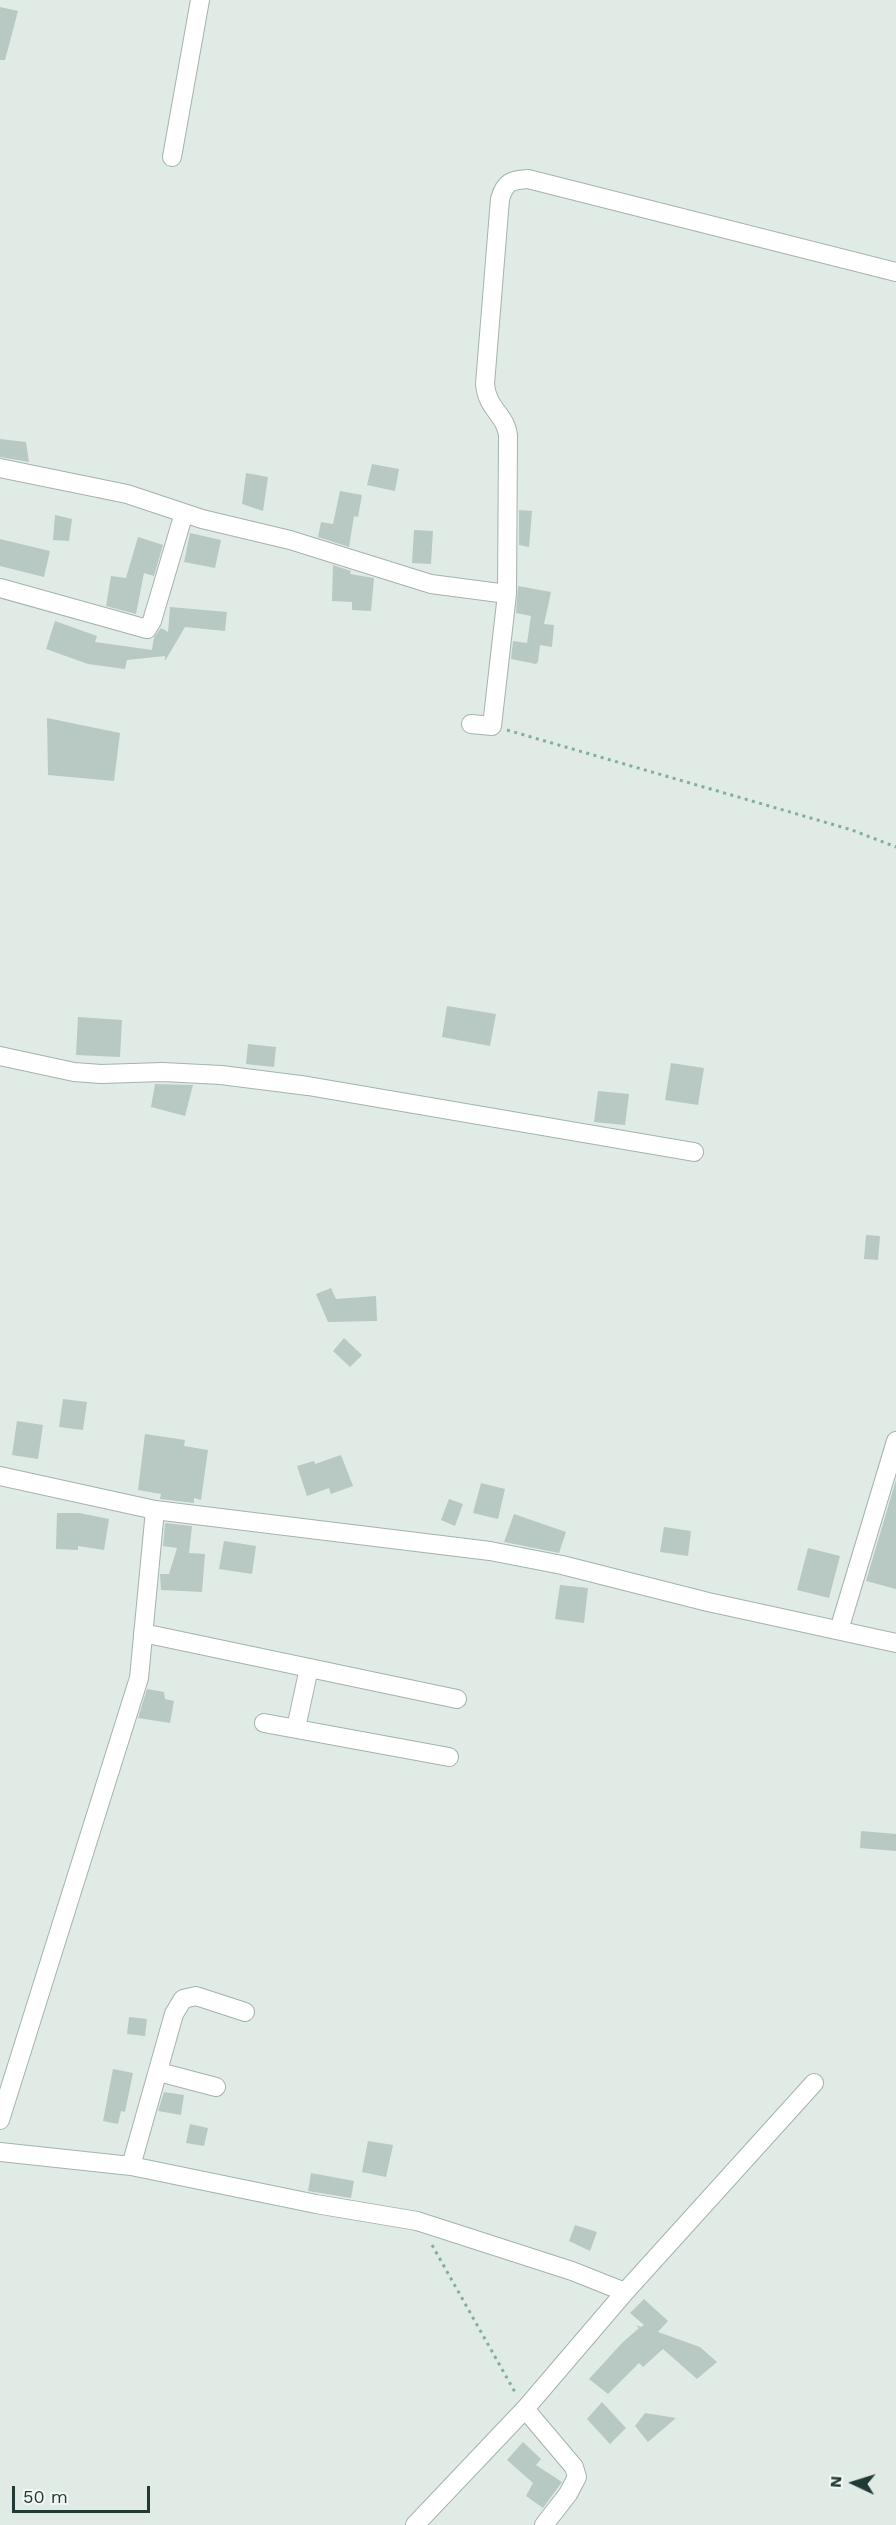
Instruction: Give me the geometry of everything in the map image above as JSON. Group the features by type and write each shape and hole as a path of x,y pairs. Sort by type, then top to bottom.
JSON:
{"street":[{"path":"172,157 200,0"},
{"path":"471,724 492,726 507,594 507,425 493,411 486,397 485,384 500,199 504,186 508,182 528,179 896,272"},
{"path":"0,468 127,494 184,513 290,540 431,584 507,594"},
{"path":"0,588 147,629 153,621 184,513"},
{"path":"0,1056 74,1072 101,1074 163,1072 221,1075 308,1086 694,1152"},
{"path":"839,1630 896,1441"},
{"path":"0,1476 155,1510 490,1551 896,1642"},
{"path":"0,2120 139,1678 155,1510"},
{"path":"143,1633 458,1699"},
{"path":"296,1728 309,1668"},
{"path":"264,1723 449,1757"},
{"path":"131,2166 174,2014 183,2000 196,1996 245,2012"},
{"path":"159,2072 216,2087"},
{"path":"415,2525 525,2409 625,2292 814,2083"},
{"path":"0,2152 131,2166 316,2204 417,2221 572,2271 625,2292"},
{"path":"525,2409 574,2467 577,2477 568,2494 544,2525"}],"path":[{"path":"492,726 852,830 896,847"},
{"path":"417,2221 525,2409"}],"building":[{"path":"0,7 18,11 5,60 0,60"},
{"path":"0,439 26,442 29,462 0,457"},
{"path":"372,464 399,469 395,491 367,485"},
{"path":"246,473 268,477 263,511 242,504"},
{"path":"340,491 362,495 358,517 354,516 349,547 318,537 321,522 333,524"},
{"path":"519,510 532,511 529,547 519,545"},
{"path":"55,515 72,519 69,541 53,540"},
{"path":"414,530 433,531 431,564 412,563"},
{"path":"190,533 221,540 215,568 184,562"},
{"path":"138,537 163,545 154,576 144,573 136,614 106,606 111,576 126,578"},
{"path":"0,539 50,551 44,577 0,566"},
{"path":"333,565 351,571 350,574 374,578 371,611 352,610 352,602 332,601"},
{"path":"518,586 551,592 544,624 554,625 552,647 540,645 536,664 511,659 513,641 527,643 531,616 516,613"},
{"path":"170,607 227,612 225,631 185,627 165,661 165,656 127,660 125,669 88,664 46,649 55,621 97,636 95,642 152,650 154,637 161,628 168,632"},
{"path":"47,718 120,733 114,781 48,775"},
{"path":"447,1006 496,1014 490,1046 442,1037"},
{"path":"78,1017 122,1020 120,1057 76,1055"},
{"path":"248,1044 276,1047 274,1067 246,1064"},
{"path":"671,1063 704,1068 698,1105 665,1100"},
{"path":"155,1084 193,1085 185,1116 151,1107"},
{"path":"598,1091 629,1094 625,1125 594,1122"},
{"path":"866,1235 880,1236 878,1260 864,1259"},
{"path":"331,1288 336,1299 376,1296 377,1321 328,1322 316,1294"},
{"path":"344,1338 362,1355 350,1367 333,1351"},
{"path":"63,1399 87,1402 83,1430 59,1427"},
{"path":"17,1421 43,1425 38,1459 12,1455"},
{"path":"145,1434 185,1440 184,1446 208,1450 201,1500 194,1498 194,1503 160,1499 161,1494 138,1490"},
{"path":"341,1455 353,1486 331,1494 329,1488 307,1496 297,1466 314,1461 315,1464"},
{"path":"896,1480 896,1589 866,1581"},
{"path":"481,1483 505,1489 498,1519 473,1513"},
{"path":"449,1499 463,1504 455,1526 441,1520"},
{"path":"57,1513 79,1513 109,1519 104,1550 78,1546 78,1550 56,1549"},
{"path":"514,1514 566,1532 559,1553 504,1542"},
{"path":"165,1523 192,1526 189,1553 205,1554 202,1592 161,1590 160,1574 169,1574 177,1548 163,1546"},
{"path":"664,1527 691,1531 688,1556 660,1552"},
{"path":"224,1541 256,1546 252,1574 219,1569"},
{"path":"808,1548 840,1556 829,1598 797,1590"},
{"path":"560,1585 588,1588 584,1623 555,1619"},
{"path":"147,1689 164,1692 165,1699 174,1701 170,1723 138,1718"},
{"path":"861,1831 896,1834 896,1851 860,1848"},
{"path":"129,2017 147,2019 145,2036 127,2034"},
{"path":"113,2069 133,2073 125,2112 121,2111 118,2124 103,2121"},
{"path":"164,2092 184,2095 181,2115 158,2111"},
{"path":"190,2124 208,2128 204,2146 186,2143"},
{"path":"368,2141 393,2145 386,2177 362,2172"},
{"path":"311,2173 354,2181 351,2198 308,2191"},
{"path":"575,2225 597,2232 590,2251 569,2241"},
{"path":"644,2299 668,2321 658,2332 700,2347 717,2362 697,2379 663,2349 643,2367 639,2363 608,2394 589,2379 639,2328 636,2325 641,2327 644,2325 630,2313"},
{"path":"602,2402 626,2428 610,2444 587,2419"},
{"path":"645,2413 676,2418 648,2442 635,2426"},
{"path":"523,2442 541,2459 536,2465 562,2482 543,2508 526,2496 533,2483 507,2460"}]}
